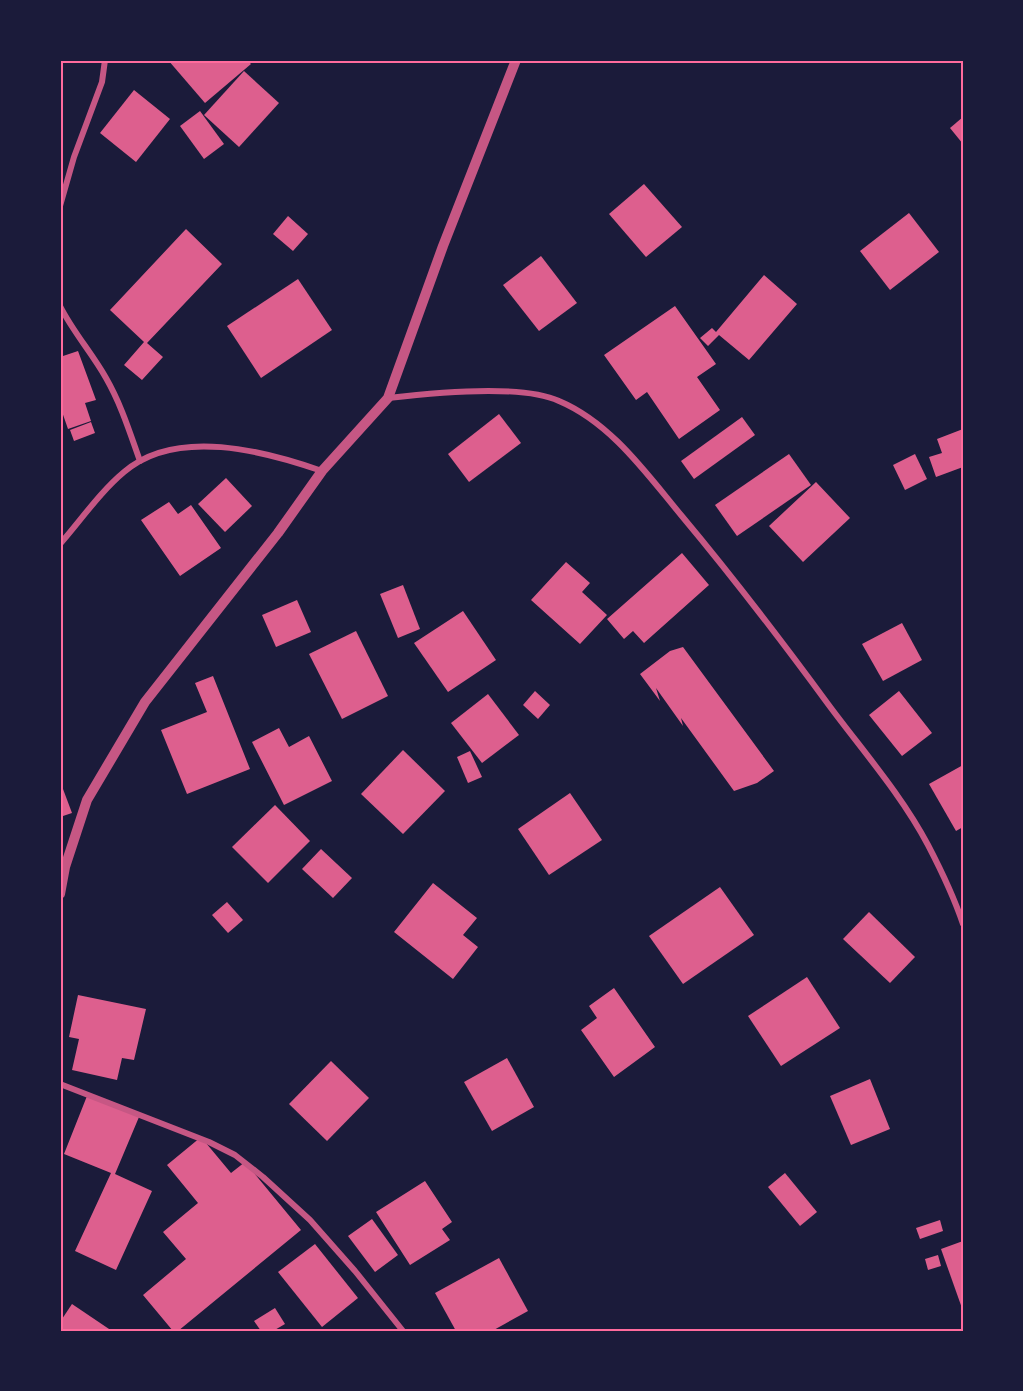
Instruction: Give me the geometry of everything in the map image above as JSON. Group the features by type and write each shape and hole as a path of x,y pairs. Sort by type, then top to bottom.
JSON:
{"street":[{"path":"60,206 74,157 102,82 105,60"},
{"path":"60,894 65,867 87,800 146,702 278,533 322,471 388,398 443,246 516,60"},
{"path":"60,306 70,326 105,376 118,402 140,461"},
{"path":"388,398 429,393 538,394 559,400 591,419 627,450 764,617 885,777 927,844 963,924"},
{"path":"60,544 124,472 140,461 160,453 179,448 237,449 280,456 322,471"},
{"path":"60,1084 209,1142 235,1155 310,1220 403,1331"}],"building":[{"path":"168,60 247,60 251,64 205,103"},
{"path":"244,71 279,103 239,147 204,115"},
{"path":"134,90 170,119 136,162 100,133"},
{"path":"200,111 224,144 204,159 180,126"},
{"path":"963,117 963,144 950,128"},
{"path":"644,184 682,227 646,257 609,214"},
{"path":"909,213 939,252 890,290 860,251"},
{"path":"288,216 308,234 293,251 273,234"},
{"path":"186,229 222,264 147,343 163,357 142,380 124,365 144,342 110,310"},
{"path":"541,256 577,303 539,331 503,285"},
{"path":"764,275 797,304 749,360 719,335 708,346 700,338 712,328 716,332"},
{"path":"298,279 332,330 261,378 227,326"},
{"path":"675,306 716,364 697,377 720,410 679,439 647,392 636,400 604,355"},
{"path":"78,351 96,400 85,403 91,421 68,429 60,406 60,357"},
{"path":"499,414 521,443 469,482 448,454"},
{"path":"742,417 755,435 694,479 681,461"},
{"path":"91,422 95,433 74,441 70,430"},
{"path":"963,429 963,467 936,477 929,457 942,453 937,439"},
{"path":"789,454 811,485 737,536 715,505"},
{"path":"915,454 927,479 905,490 893,465"},
{"path":"226,478 252,506 225,532 198,504"},
{"path":"816,482 850,518 803,562 769,526"},
{"path":"169,502 178,514 191,505 221,548 180,576 141,520"},
{"path":"682,553 709,585 644,643 633,631 624,639 607,619"},
{"path":"566,562 590,583 582,592 607,615 580,644 531,600"},
{"path":"403,585 420,629 398,638 380,594"},
{"path":"297,600 311,632 276,647 262,615"},
{"path":"463,611 496,660 448,692 414,643"},
{"path":"902,623 922,660 883,681 862,644"},
{"path":"356,631 388,696 342,719 309,654"},
{"path":"683,647 774,771 757,783 734,791 681,718 683,726 656,688 660,701 640,674 670,651"},
{"path":"213,676 250,769 187,794 161,730 207,712 195,683"},
{"path":"535,691 550,705 538,719 523,705"},
{"path":"899,691 932,733 902,756 869,715"},
{"path":"488,694 519,735 482,763 451,723"},
{"path":"279,728 289,747 309,736 332,781 284,805 252,742"},
{"path":"403,750 445,791 403,834 361,794"},
{"path":"470,751 482,777 468,783 457,757"},
{"path":"963,765 963,827 956,831 929,784"},
{"path":"63,789 72,813 60,817 60,790"},
{"path":"570,793 602,840 549,875 518,829"},
{"path":"275,805 310,841 268,883 232,847"},
{"path":"321,849 352,878 333,898 302,869"},
{"path":"433,883 477,918 463,935 478,947 453,979 394,932"},
{"path":"720,887 754,935 683,984 649,936"},
{"path":"227,902 243,920 228,933 212,915"},
{"path":"869,912 915,957 890,983 843,939"},
{"path":"807,977 840,1028 781,1066 748,1016"},
{"path":"614,988 655,1047 614,1077 581,1030 597,1018 589,1006"},
{"path":"78,995 146,1009 134,1060 122,1058 117,1080 72,1070 79,1039 69,1037"},
{"path":"507,1058 534,1107 492,1131 464,1082"},
{"path":"331,1061 369,1098 327,1141 289,1104"},
{"path":"870,1079 890,1129 851,1145 830,1096"},
{"path":"87,1096 139,1117 115,1174 152,1191 116,1270 75,1251 111,1173 64,1154"},
{"path":"201,1137 231,1173 245,1162 301,1230 178,1331 173,1331 143,1295 186,1259 163,1232 198,1203 167,1165"},
{"path":"785,1173 817,1212 800,1226 768,1187"},
{"path":"425,1181 452,1222 442,1229 450,1240 410,1265 376,1212"},
{"path":"372,1219 398,1255 375,1272 348,1236"},
{"path":"940,1220 943,1231 920,1239 916,1228"},
{"path":"963,1241 963,1311 941,1249"},
{"path":"315,1244 358,1298 322,1327 278,1272"},
{"path":"938,1255 941,1266 928,1270 925,1259"},
{"path":"499,1258 528,1311 492,1331 456,1331 435,1293"},
{"path":"72,1304 112,1331 60,1331 60,1322"},
{"path":"275,1308 285,1324 273,1331 261,1331 254,1321"}]}
